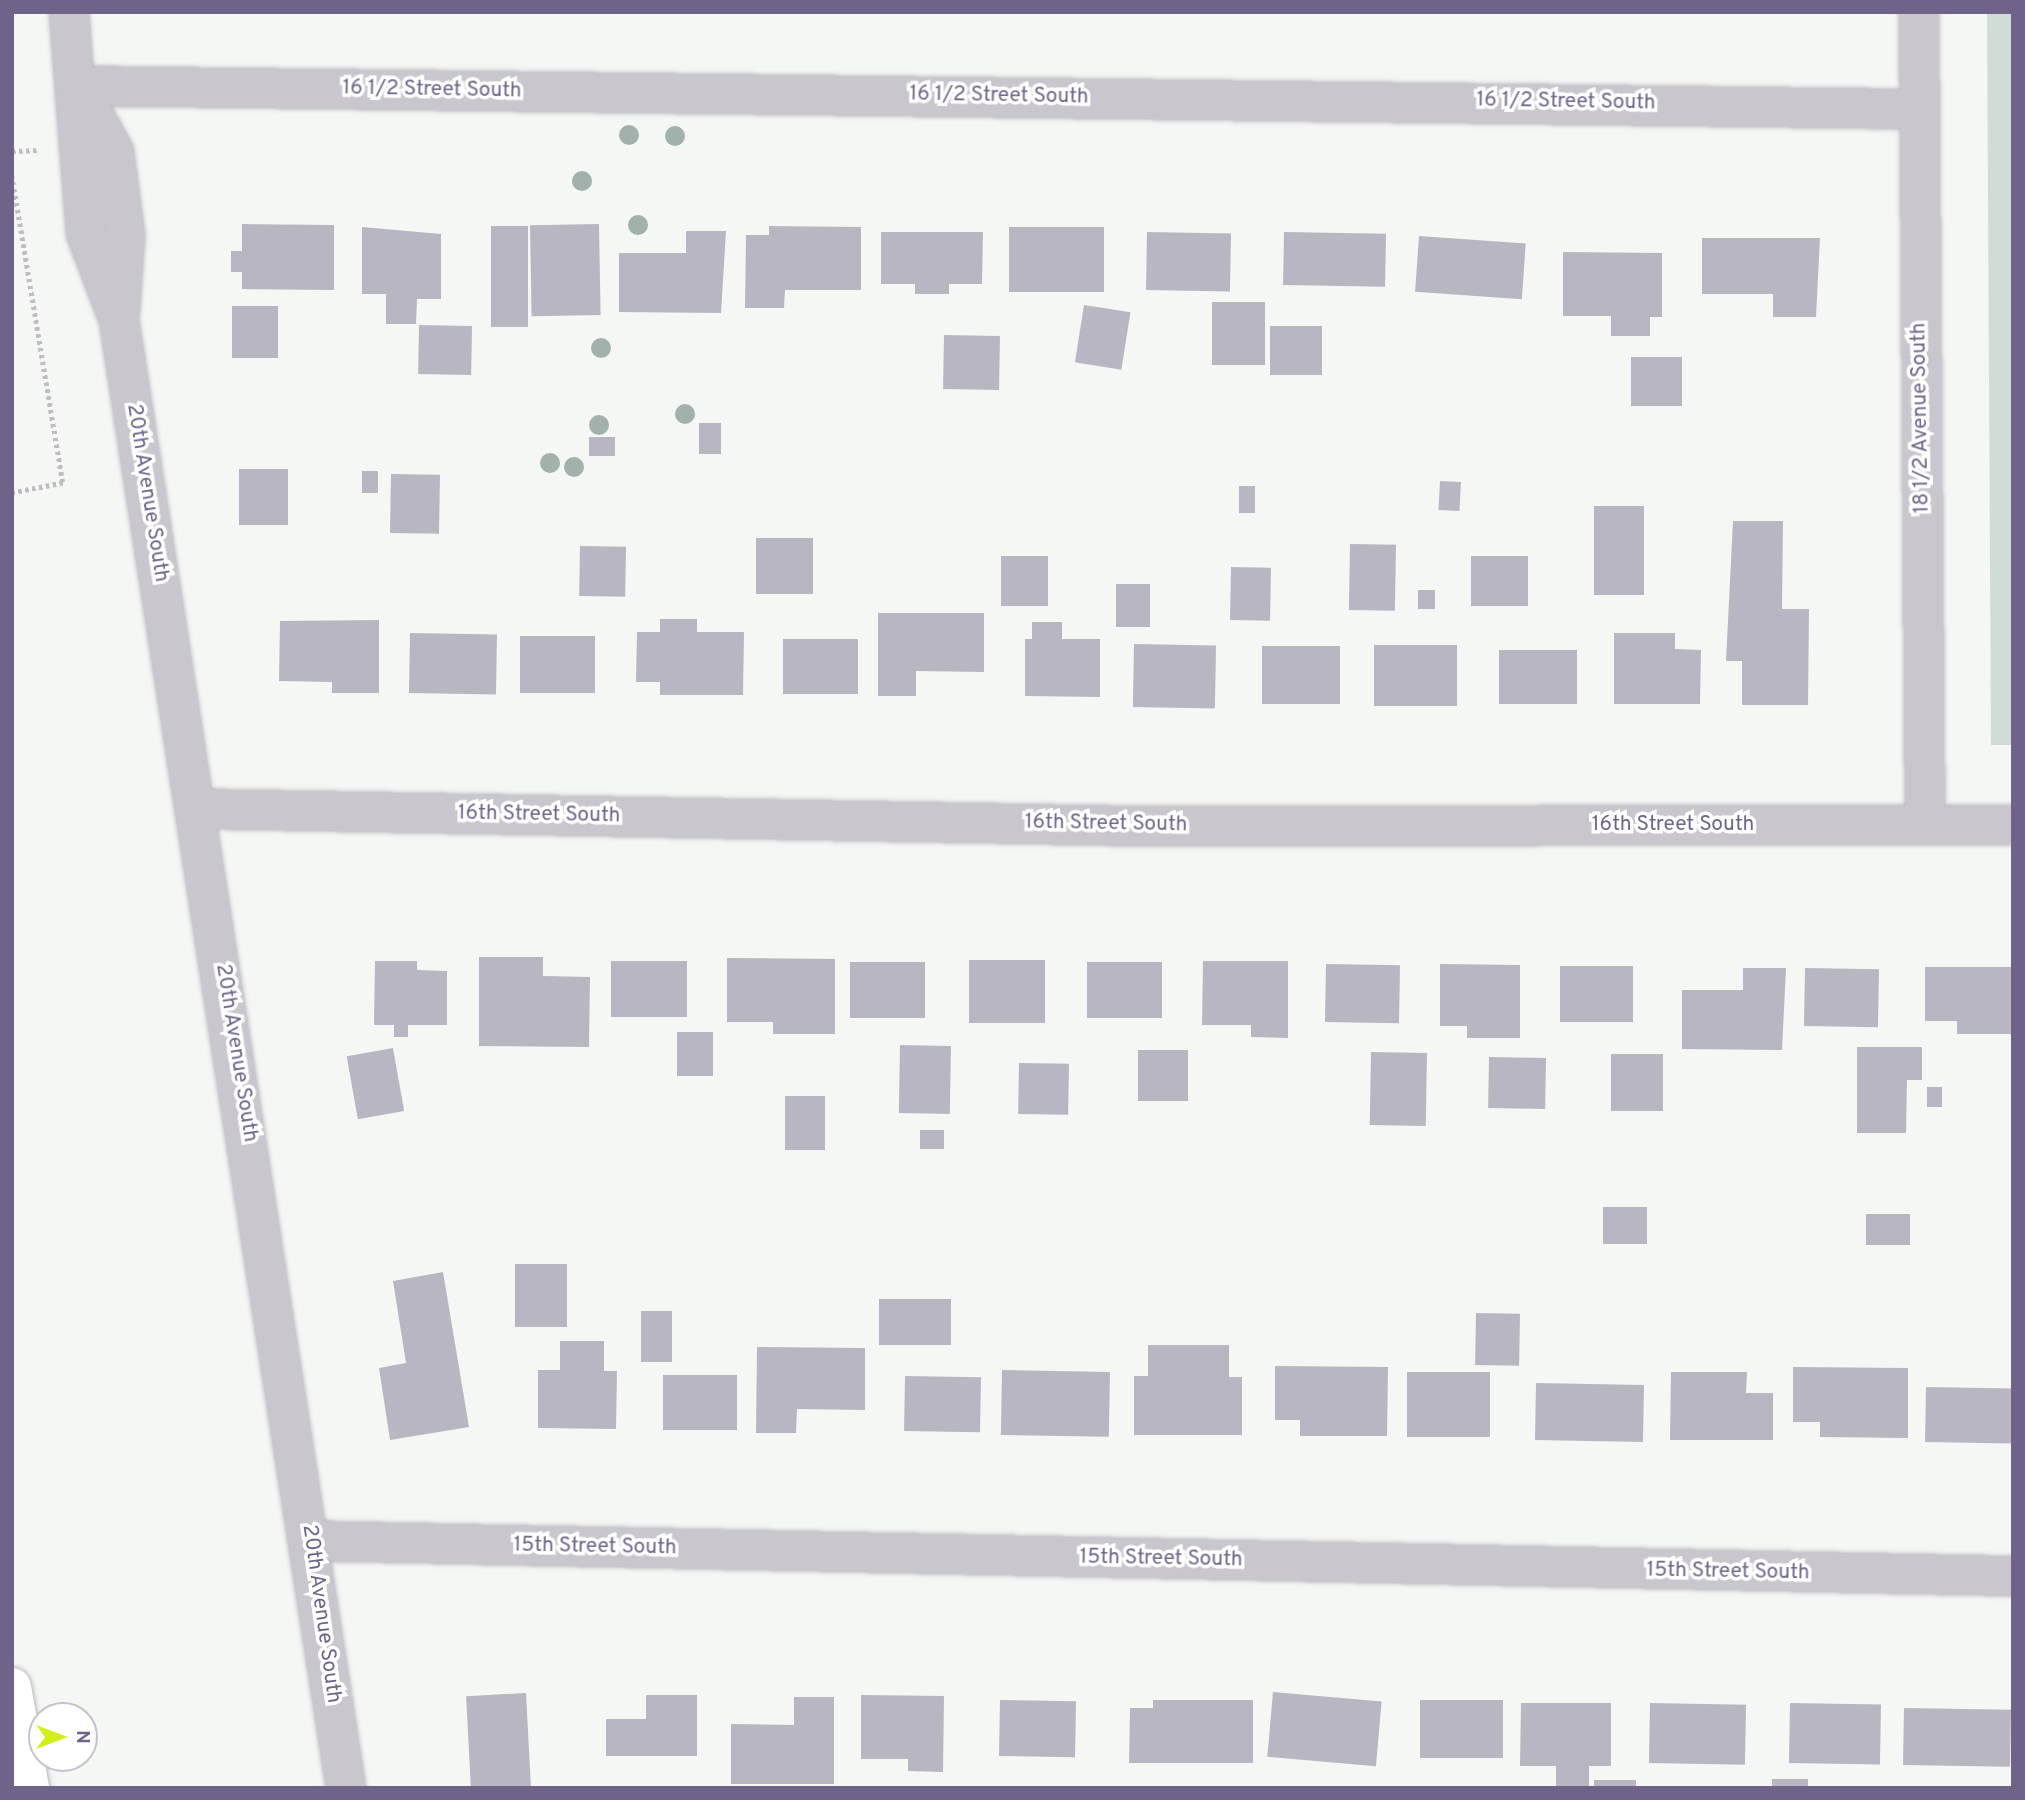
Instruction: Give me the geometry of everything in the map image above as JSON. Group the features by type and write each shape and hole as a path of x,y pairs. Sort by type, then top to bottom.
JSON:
{"highway":[{"path":"12,1687 30,1788"}],"street":[{"name":"20th Avenue South","path":"69,12 78,86 114,152 125,236 119,320 199,809 346,1788"},
{"name":"18 1/2 Avenue South","path":"1919,12 1925,824"},
{"name":"16 1/2 Street South","path":"78,86 1920,109"},
{"name":"16th Street South","path":"199,809 1136,825 2013,825"},
{"name":"15th Street South","path":"310,1541 2013,1576"}],"path":[{"path":"12,175 63,484 12,493"}],"shaded area":[{"path":"1987,12 2013,12 2013,745 1991,745"}],"building":[{"path":"242,224 334,225 334,290 242,289 242,272 231,272 231,251 242,251"},
{"path":"599,224 601,315 532,316 530,225"},
{"path":"491,226 528,226 528,327 491,327"},
{"path":"769,226 861,227 861,290 785,290 784,308 745,308 746,235 769,235"},
{"path":"362,227 441,234 441,299 417,299 416,324 386,324 386,294 362,294"},
{"path":"1009,227 1104,227 1104,292 1009,292"},
{"path":"686,231 726,231 721,313 619,312 619,253 686,253"},
{"path":"881,232 983,232 982,284 949,284 949,294 915,294 915,284 881,284"},
{"path":"1147,232 1231,233 1230,291 1146,290"},
{"path":"1284,232 1386,234 1385,287 1283,285"},
{"path":"1419,236 1526,243 1522,299 1415,292"},
{"path":"1702,238 1820,238 1816,317 1773,317 1773,294 1702,294"},
{"path":"1563,252 1662,253 1662,317 1650,317 1650,336 1611,336 1611,316 1563,316"},
{"path":"1212,302 1265,302 1265,365 1212,365"},
{"path":"1084,305 1130,312 1121,370 1075,362"},
{"path":"232,306 278,306 278,358 232,358"},
{"path":"419,325 472,326 471,375 418,374"},
{"path":"1270,326 1322,326 1322,375 1270,375"},
{"path":"944,335 1000,336 999,390 943,389"},
{"path":"1631,357 1682,357 1682,406 1631,406"},
{"path":"699,423 721,423 721,454 699,454"},
{"path":"589,437 615,437 615,456 589,456"},
{"path":"239,469 288,469 288,525 239,525"},
{"path":"362,471 378,471 378,493 362,493"},
{"path":"391,474 440,475 439,534 390,533"},
{"path":"1440,481 1461,482 1459,511 1438,510"},
{"path":"1239,486 1255,486 1255,513 1239,513"},
{"path":"1594,506 1644,506 1644,595 1594,595"},
{"path":"1733,521 1783,521 1782,609 1809,609 1808,705 1742,705 1742,661 1726,661"},
{"path":"756,538 813,538 813,594 756,594"},
{"path":"1350,544 1396,545 1395,611 1349,610"},
{"path":"580,546 626,547 625,597 579,596"},
{"path":"1001,556 1048,556 1048,606 1001,606"},
{"path":"1471,556 1528,556 1528,606 1471,606"},
{"path":"1231,567 1271,568 1270,621 1230,620"},
{"path":"1116,584 1150,584 1150,627 1116,627"},
{"path":"1418,590 1435,590 1435,609 1418,609"},
{"path":"878,613 984,613 984,672 916,671 916,696 878,696"},
{"path":"660,619 697,619 697,632 744,632 743,695 660,695 660,682 636,682 637,632 660,632"},
{"path":"379,620 379,693 332,693 332,682 279,681 280,621"},
{"path":"1032,622 1062,622 1062,639 1100,639 1100,697 1025,696 1025,639 1032,639"},
{"path":"410,633 497,635 496,695 409,693"},
{"path":"1614,633 1675,633 1675,649 1701,650 1700,704 1614,704"},
{"path":"520,636 595,636 595,693 520,693"},
{"path":"783,639 858,639 858,694 783,694"},
{"path":"1134,644 1216,645 1215,708 1133,707"},
{"path":"1374,645 1457,645 1457,706 1374,706"},
{"path":"1262,646 1340,646 1340,704 1262,704"},
{"path":"1499,650 1577,650 1577,704 1499,704"},
{"path":"479,957 543,957 543,976 590,977 589,1047 479,1046"},
{"path":"727,958 835,959 835,1034 773,1034 773,1022 727,1022"},
{"path":"969,960 1045,960 1045,1023 969,1023"},
{"path":"375,961 417,961 417,970 447,971 447,1025 408,1025 408,1037 394,1037 394,1025 374,1025"},
{"path":"611,961 687,961 687,1017 611,1017"},
{"path":"1203,961 1288,961 1288,1038 1251,1037 1251,1025 1202,1025"},
{"path":"850,962 925,962 925,1018 850,1018"},
{"path":"1087,962 1162,962 1162,1018 1087,1018"},
{"path":"1326,964 1400,965 1399,1023 1325,1022"},
{"path":"1440,964 1520,965 1520,1038 1467,1038 1467,1026 1440,1026"},
{"path":"1560,966 1633,966 1633,1022 1560,1022"},
{"path":"1925,967 2013,967 2013,1034 1957,1034 1957,1021 1925,1021"},
{"path":"1743,968 1786,968 1782,1050 1682,1049 1682,990 1743,990"},
{"path":"1805,968 1879,969 1878,1027 1804,1026"},
{"path":"677,1032 713,1032 713,1076 677,1076"},
{"path":"900,1045 951,1046 950,1114 899,1113"},
{"path":"1857,1047 1922,1047 1922,1080 1907,1080 1906,1133 1857,1133"},
{"path":"393,1048 404,1111 358,1119 347,1056"},
{"path":"1138,1050 1188,1050 1188,1101 1138,1101"},
{"path":"1371,1052 1427,1053 1426,1126 1370,1125"},
{"path":"1611,1054 1663,1054 1663,1111 1611,1111"},
{"path":"1489,1057 1546,1058 1545,1109 1488,1108"},
{"path":"1019,1063 1069,1064 1068,1115 1018,1114"},
{"path":"1927,1087 1942,1087 1942,1107 1927,1107"},
{"path":"785,1096 825,1096 825,1150 785,1150"},
{"path":"920,1130 944,1130 944,1149 920,1149"},
{"path":"1603,1207 1647,1207 1647,1244 1603,1244"},
{"path":"1866,1214 1910,1214 1910,1245 1866,1245"},
{"path":"515,1264 567,1264 567,1327 515,1327"},
{"path":"443,1272 469,1427 390,1440 379,1368 406,1363 393,1281"},
{"path":"879,1299 951,1299 951,1345 879,1345"},
{"path":"641,1311 672,1311 672,1362 641,1362"},
{"path":"1476,1313 1520,1314 1519,1366 1475,1365"},
{"path":"560,1341 604,1341 604,1371 617,1371 616,1429 538,1428 538,1370 560,1370"},
{"path":"1148,1345 1229,1345 1229,1377 1242,1377 1242,1435 1134,1435 1134,1376 1148,1376"},
{"path":"757,1347 865,1348 865,1410 797,1409 796,1433 756,1433"},
{"path":"1275,1366 1388,1367 1387,1436 1300,1436 1300,1420 1275,1420"},
{"path":"1793,1367 1908,1368 1908,1438 1820,1437 1820,1422 1793,1422"},
{"path":"1002,1370 1110,1372 1109,1437 1001,1435"},
{"path":"1407,1372 1490,1372 1490,1437 1407,1437"},
{"path":"1671,1372 1747,1372 1746,1393 1773,1393 1773,1440 1670,1440"},
{"path":"663,1375 737,1375 737,1430 663,1430"},
{"path":"905,1376 981,1377 980,1432 904,1431"},
{"path":"1536,1383 1644,1385 1643,1442 1535,1440"},
{"path":"1926,1387 2013,1389 2012,1444 1925,1442"},
{"path":"1273,1692 1382,1701 1376,1766 1267,1757"},
{"path":"526,1693 531,1788 471,1788 466,1696"},
{"path":"646,1695 697,1695 697,1756 606,1756 606,1719 646,1719"},
{"path":"861,1695 944,1696 943,1772 908,1771 908,1759 861,1759"},
{"path":"794,1697 834,1697 834,1784 731,1784 731,1724 794,1725"},
{"path":"1000,1700 1076,1701 1075,1757 999,1756"},
{"path":"1153,1700 1253,1700 1253,1763 1129,1763 1130,1708 1153,1708"},
{"path":"1420,1700 1503,1700 1503,1758 1420,1758"},
{"path":"1521,1703 1611,1703 1611,1766 1589,1766 1589,1788 1556,1788 1556,1766 1520,1766"},
{"path":"1650,1703 1746,1705 1745,1765 1649,1763"},
{"path":"1790,1703 1881,1705 1880,1765 1789,1763"},
{"path":"1904,1708 2011,1710 2010,1767 1903,1765"},
{"path":"1772,1779 1808,1779 1808,1788 1772,1788"},
{"path":"1594,1780 1636,1780 1636,1788 1594,1788"}]}
